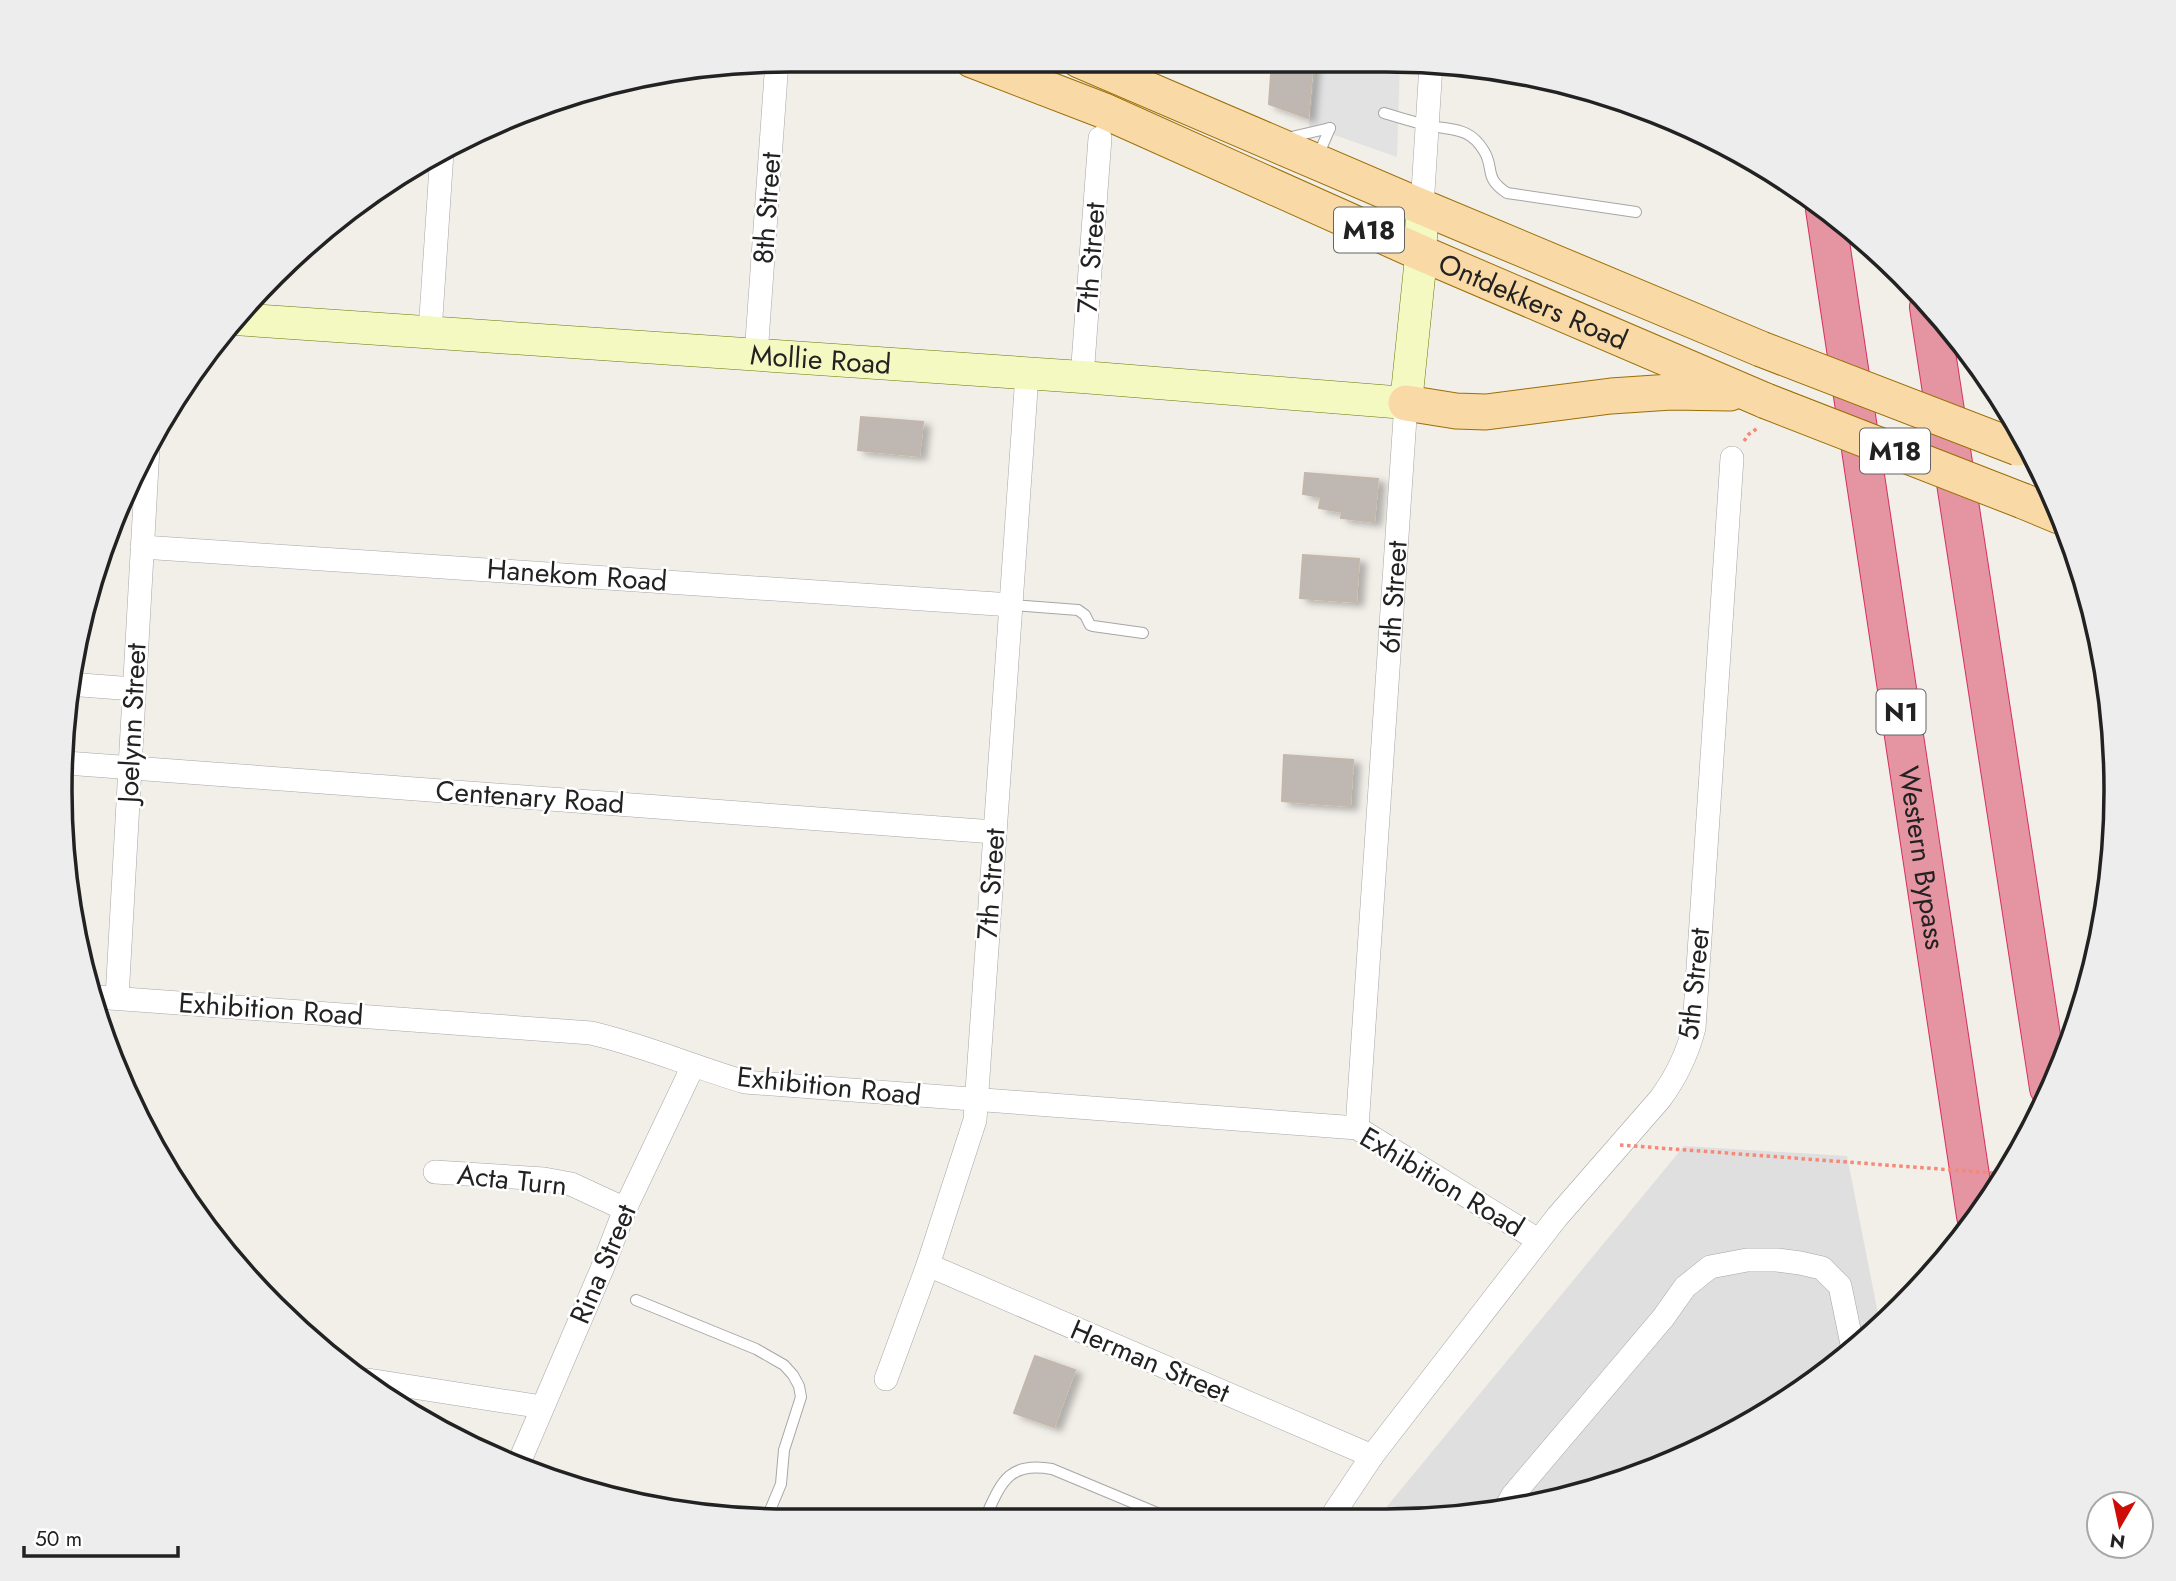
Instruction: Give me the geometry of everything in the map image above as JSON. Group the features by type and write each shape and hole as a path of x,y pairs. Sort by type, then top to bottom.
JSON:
{"highway":[{"name":"Western Bypass","path":"1827,223 1974,1203"},
{"path":"1932,324 2047,1073"}],"main road":[{"name":"Ontdekkers Road","path":"996,72 1101,124 1420,253 1769,402 2048,511"},
{"name":"Ontdekkers Road","path":"1117,72 1422,208 1761,349 2017,448"},
{"name":"6th Street","path":"1406,404 1422,208"},
{"name":"Mollie Road","path":"248,320 1082,377 1406,404"},
{"path":"1406,404 1486,412 1611,396 1713,391 1769,402"}],"street":[{"name":"8th Street","path":"756,355 776,72"},
{"name":"7th Street","path":"1082,377 1101,124 1098,72"},
{"name":"6th Street","path":"1422,208 1431,73"},
{"path":"430,332 441,163"},
{"name":"7th Street","path":"886,1379 928,1265 975,1120 1027,375"},
{"name":"6th Street","path":"1357,1128 1406,404"},
{"name":"5th Street","path":"1337,1509 1372,1456 1538,1240 1673,1082 1685,1058 1694,1028 1732,458"},
{"name":"Joelynn Street","path":"106,997 129,767 142,547 143,480"},
{"name":"Hanekom Road","path":"142,547 1012,605"},
{"path":"80,685 134,689"},
{"name":"Centenary Road","path":"73,763 994,832"},
{"name":"Exhibition Road","path":"106,997 561,1030 623,1040 746,1082 1357,1128 1538,1240"},
{"name":"Rina Street","path":"521,1457 625,1209 693,1066"},
{"name":"Acta Turn","path":"435,1172 544,1179 571,1184 625,1209"},
{"path":"1511,1497 1663,1318 1685,1287 1710,1267 1747,1260 1777,1260 1822,1268 1840,1286 1851,1338"},
{"name":"Herman Street","path":"928,1265 1372,1456"},
{"path":"383,1382 541,1406"}],"lane":[{"path":"1384,113 1428,125 1457,129 1472,136 1488,158 1492,179 1507,192 1636,212"},
{"path":"1012,605 1072,609 1082,612 1093,626 1143,632"},
{"path":"636,1300 756,1349 783,1365 793,1375 801,1397 784,1450 781,1484 771,1509"},
{"path":"990,1509 1004,1481 1015,1471 1035,1466 1052,1469 1148,1509"}],"path":[{"path":"1732,458 1769,402"},
{"path":"1620,1145 1994,1173"}],"shaded area":[{"path":"1316,72 1400,72 1397,157 1309,126"},
{"path":"1684,1146 1847,1156 1878,1314 1823,1361 1745,1413 1661,1455 1617,1471 1572,1485 1479,1503 1385,1509"}],"building":[{"path":"1271,72 1312,72 1308,118 1269,104"},
{"path":"861,417 923,422 919,456 858,450"},
{"path":"1305,473 1378,479 1374,522 1341,518 1342,512 1319,508 1321,497 1303,494"},
{"path":"1303,555 1359,559 1356,602 1300,598"},
{"path":"1284,755 1353,760 1350,806 1282,801"},
{"path":"1035,1356 1075,1370 1054,1427 1014,1413"}]}
